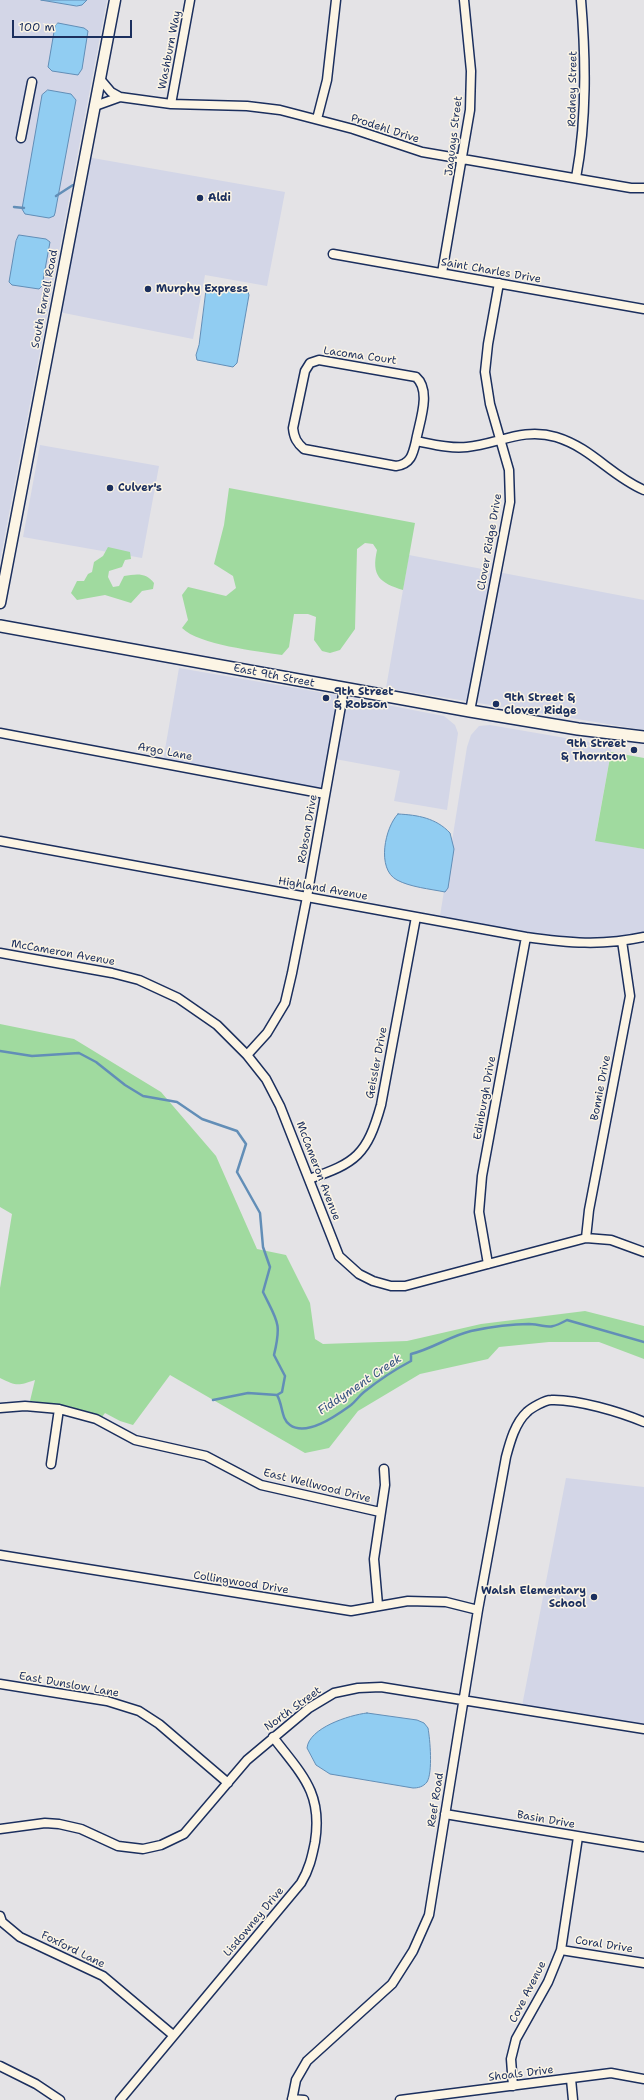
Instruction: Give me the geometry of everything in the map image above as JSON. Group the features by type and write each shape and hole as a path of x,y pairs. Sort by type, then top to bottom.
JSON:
{"main road":[{"name":"East 9th Street","path":"0,626 470,711 578,729 644,737"}],"street":[{"name":"South Farrell Road","path":"0,603 114,0"},
{"name":"Washburn Way","path":"171,104 190,0"},
{"path":"317,119 327,80 336,0"},
{"name":"Jaquays Street","path":"442,273 463,160 470,110 471,71 464,0"},
{"name":"Rodney Street","path":"576,178 582,142 585,105 584,33 581,0"},
{"path":"100,79 111,92 120,97"},
{"path":"21,138 32,82"},
{"name":"Prodehl Drive","path":"95,106 120,97 171,104 247,106 280,110 317,119 422,152 631,188 644,188"},
{"name":"Saint Charles Drive","path":"334,254 644,309"},
{"name":"Clover Ridge Drive","path":"470,711 510,502 509,470 490,404 485,372 488,344 499,283"},
{"name":"Lacoma Court","path":"319,360 416,377 422,382 424,392 416,441 410,460 404,465 396,466 304,449 294,436 294,428 305,371 310,363 319,360"},
{"path":"416,441 447,447 466,448 501,438 519,435 537,434 555,437 576,444 593,455 615,475 644,490"},
{"name":"Robson Drive","path":"247,1055 267,1033 284,1003 292,973 344,689"},
{"name":"Argo Lane","path":"0,733 325,794"},
{"name":"Highland Avenue","path":"0,841 526,937 574,944 622,941 644,937"},
{"name":"Geissler Drive","path":"309,1179 340,1168 364,1149 374,1131 381,1105 416,917"},
{"name":"Edinburgh Drive","path":"488,1264 479,1212 482,1176 526,937"},
{"name":"Bonnie Drive","path":"586,1238 589,1210 630,996 622,941"},
{"name":"McCameron Avenue","path":"0,953 112,973 139,980 162,989 178,998 217,1025 247,1055 266,1079 280,1106 339,1256 366,1278 382,1284 405,1286 586,1238 611,1240 644,1252"},
{"name":"Reef Road","path":"292,2099 296,2080 307,2061 392,1984 413,1951 428,1915 478,1610 506,1457 514,1432 526,1412 549,1400 573,1402 629,1416 644,1422"},
{"name":"East Wellwood Drive","path":"0,1408 25,1406 59,1409 96,1419 135,1440 206,1456 261,1485 380,1512"},
{"path":"51,1464 59,1409"},
{"path":"378,1605 374,1559 385,1485 384,1469"},
{"name":"Collingwood Drive","path":"0,1555 351,1611 378,1605 408,1601 446,1602 478,1610"},
{"name":"East Dunslow Lane","path":"0,1684 107,1701 139,1711 159,1724 228,1783"},
{"name":"North Street","path":"0,1829 45,1822 81,1829 118,1846 133,1849 152,1848 169,1842 184,1834 247,1760 273,1737 309,1708 334,1693 358,1688 381,1687 644,1730"},
{"name":"Lisdowney Drive","path":"120,2100 301,1883 308,1871 317,1824 315,1799 308,1785 273,1737"},
{"name":"Basin Drive","path":"445,1814 644,1847"},
{"name":"Cove Avenue","path":"513,2086 511,2059 516,2039 548,1982 561,1950 578,1837"},
{"name":"Foxford Lane","path":"0,1916 2,1922 20,1937 103,1976 173,2035"},
{"name":"Coral Drive","path":"561,1950 644,1963"},
{"path":"0,2066 36,2084 60,2100"},
{"name":"Shoals Drive","path":"400,2100 611,2073 644,2079"},
{"path":"571,2079 573,2100"},
{"path":"292,2099 304,2100"}],"shaded area":[{"path":"0,0 107,0 0,561"},
{"path":"87,157 285,192 267,286 205,275 193,339 59,312"},
{"path":"40,445 159,466 142,558 23,537"},
{"path":"409,555 644,600 644,730 386,688"},
{"path":"179,668 330,694 444,716 455,725 458,733 447,810 394,801 400,771 335,759 328,798 162,767"},
{"path":"490,725 612,746 595,840 644,849 644,933 618,938 555,938 440,916 467,747 471,735 479,726"},
{"name":"Walsh Elementary School","path":"566,1478 644,1487 644,1726 522,1706"}],"green space":[{"path":"229,488 415,523 403,590 388,584 379,577 375,566 377,550 373,544 365,543 357,549 355,629 340,650 330,653 322,651 314,640 316,617 308,614 294,614 289,647 282,655 215,643 190,634 182,628 188,620 182,595 188,587 226,596 236,588 233,576 214,564 224,525"},
{"path":"108,547 130,552 131,559 125,560 122,567 109,571 108,577 113,587 119,586 124,576 144,575 151,579 154,583 153,589 142,591 131,603 105,595 77,600 71,593 77,581 84,581 88,574 92,572 94,562 103,556"},
{"path":"611,752 644,758 644,849 595,841"},
{"path":"0,1024 74,1039 161,1092 216,1156 257,1249 286,1255 310,1303 315,1339 323,1344 407,1341 481,1324 585,1311 644,1326 644,1359 599,1342 549,1342 499,1347 488,1359 420,1374 358,1411 329,1448 305,1453 170,1375 133,1425 120,1421 105,1413 102,1417 68,1406 30,1401 35,1380 17,1384 10,1383 0,1378 0,1288 12,1214 0,1207"}],"water":[{"path":"41,0 87,0 82,5 77,6"},
{"path":"58,23 84,28 88,31 82,69 78,75 52,71 48,67 55,26"},
{"path":"48,90 71,94 76,100 55,213 54,216 49,218 25,214 22,209 42,95"},
{"path":"19,235 46,239 50,242 42,286 39,289 12,285 9,282 16,241"},
{"path":"207,285 248,292 249,295 237,363 233,367 197,360 196,355 199,345"},
{"path":"398,814 426,818 439,824 450,833 454,849 448,888 445,892 420,888 397,880 390,875 386,867 385,858 386,838 393,820"},
{"path":"367,1713 417,1720 424,1723 428,1728 430,1771 427,1782 424,1785 413,1788 330,1774 316,1765 307,1748 309,1741 315,1734 331,1724 350,1716"}],"waterway":[{"path":"56,196 73,185"},
{"path":"14,207 24,208"},
{"name":"Fiddyment Creek","path":"0,1051 32,1056 79,1053 96,1062 125,1085 143,1096 177,1102 202,1119 237,1131 246,1144 237,1172 260,1213 263,1247 270,1267 263,1292 277,1322 278,1335 274,1355 285,1376 282,1392 277,1395"},
{"name":"Fiddyment Creek","path":"277,1395 285,1419 290,1425 297,1428 313,1427 330,1419 345,1409 375,1383 411,1361 411,1354 463,1333 493,1327 515,1325 529,1324 551,1326 567,1320 644,1342"},
{"path":"213,1400 248,1393 277,1395"}],"place":[{"name":"Aldi","path":"200,198"},
{"name":"Murphy Express","path":"148,289"},
{"name":"Culver's","path":"110,488"},
{"name":"9th Street & Robson","path":"326,698"},
{"name":"9th Street & Clover Ridge","path":"496,704"},
{"name":"9th Street & Thornton","path":"634,750"},
{"name":"Walsh Elementary School","path":"594,1597"}]}
